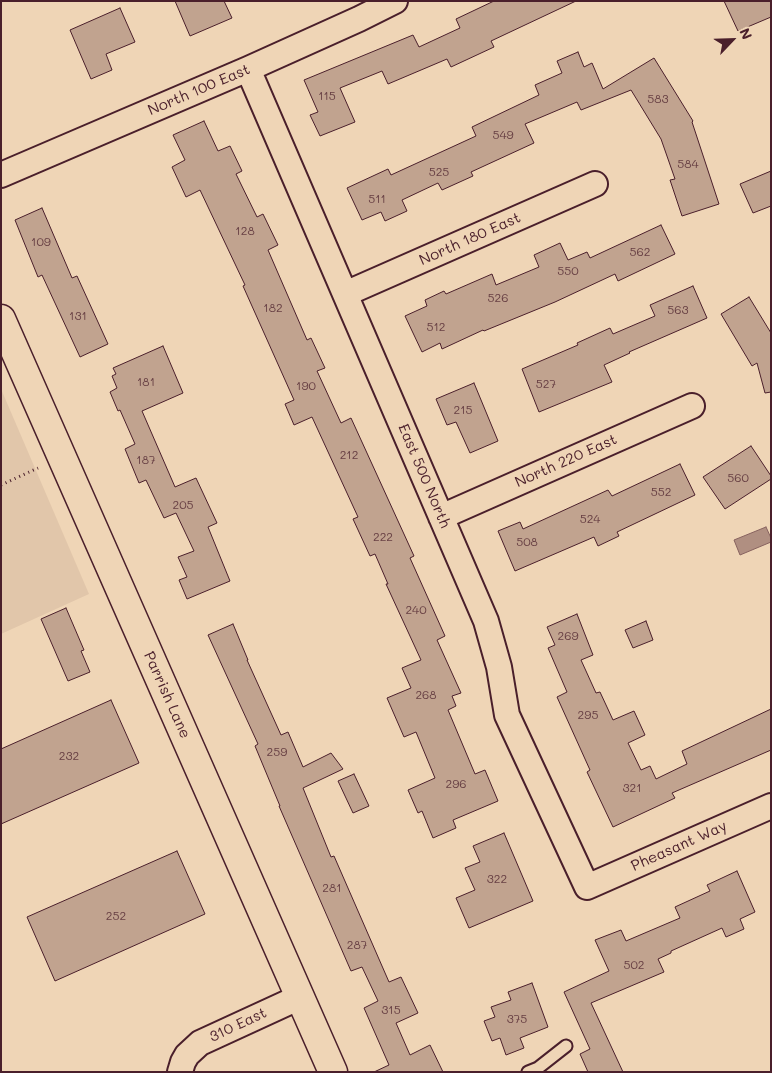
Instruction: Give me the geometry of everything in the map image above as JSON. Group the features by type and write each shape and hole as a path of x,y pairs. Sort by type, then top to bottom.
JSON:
{"street":[{"name":"North 100 East","path":"1,175 248,69 395,1"},
{"name":"East 500 North","path":"248,69 486,620 499,667 507,715 587,887"},
{"name":"North 180 East","path":"345,294 595,184"},
{"name":"Parrish Lane","path":"1,319 333,1072"},
{"name":"North 220 East","path":"441,517 692,406"},
{"name":"Pheasant Way","path":"587,887 771,806"},
{"name":"310 East","path":"181,1067 193,1048 207,1038 300,997"}],"lane":[{"path":"528,1072 538,1068 566,1046"}],"path":[{"path":"1,484 38,468"}],"shaded area":[{"path":"1,389 89,594 1,634"},
{"path":"766,527 771,542 740,555 734,540"}],"building":[{"path":"175,1 224,1 232,18 190,36"},
{"path":"494,1 576,1 491,41 494,47 451,67 447,59 388,84 382,71 340,88 355,122 320,136 310,115 318,112 304,80 413,35 419,47 460,28 456,19"},
{"path":"724,1 771,1 771,17 738,31"},
{"path":"120,8 135,42 106,54 112,70 91,79 70,30"},
{"path":"578,52 584,67 592,63 603,89 654,58 693,121 719,204 682,216 670,180 675,179 661,139 631,90 581,110 577,102 525,124 534,143 471,172 473,176 442,190 438,183 402,200 407,211 385,221 381,212 362,220 347,188 388,169 391,175 476,136 472,127 539,95 535,85 562,73 557,61"},
{"path":"204,121 218,151 230,146 242,171 236,174 257,217 263,214 278,245 268,250 307,340 311,338 325,368 317,371 341,423 351,418 414,556 410,558 445,636 437,640 461,693 452,696 456,706 448,710 475,774 485,770 498,801 453,820 456,828 433,838 422,811 418,813 408,790 435,778 416,732 404,737 387,698 411,688 402,668 421,660 386,584 388,584 375,554 370,556 353,519 358,517 312,417 294,425 285,404 294,400 243,286 245,285 200,190 186,197 172,167 185,160 173,135"},
{"path":"771,171 771,206 753,213 740,184"},
{"path":"42,208 72,278 77,276 108,344 80,357 42,275 38,277 15,220"},
{"path":"661,225 675,254 618,281 615,274 555,302 483,330 442,349 440,343 422,352 405,316 427,306 425,300 444,291 446,294 492,274 496,285 539,267 534,255 560,243 568,260 587,252 590,258"},
{"path":"693,286 707,318 604,365 612,382 539,412 522,369 578,345 577,343 610,328 613,334 655,316 650,305"},
{"path":"749,297 771,333 771,392 765,393 757,363 752,366 721,314"},
{"path":"163,346 183,393 142,411 175,487 196,478 217,523 208,527 230,581 187,599 179,580 187,577 178,557 194,551 176,513 164,518 146,480 139,483 125,449 135,444 110,392 117,388 112,376 116,374 113,368"},
{"path":"474,383 498,441 470,453 456,422 447,425 436,399"},
{"path":"751,446 771,476 771,479 725,509 703,477"},
{"path":"680,464 695,495 617,532 619,536 598,546 594,537 515,571 498,531 520,522 523,529 608,490 612,496"},
{"path":"66,608 84,650 81,651 90,672 68,681 41,619"},
{"path":"577,614 593,655 581,660 596,693 600,692 613,720 634,711 645,735 628,743 641,770 650,766 656,779 687,764 682,751 771,709 771,750 672,793 675,798 613,827 587,772 590,770 557,697 567,692 548,648 555,645 547,627"},
{"path":"646,621 653,640 633,648 625,630"},
{"path":"233,624 281,735 288,732 303,767 331,753 343,769 303,788 331,857 334,856 389,982 401,977 418,1013 396,1023 410,1055 430,1045 443,1072 374,1072 389,1065 364,1008 378,1001 362,967 351,971 279,806 255,746 258,744 208,635"},
{"path":"111,700 139,763 1,824 1,749"},
{"path":"354,774 369,806 353,813 338,781"},
{"path":"504,833 533,901 469,928 456,898 475,890 465,868 480,862 473,846"},
{"path":"177,851 205,914 55,981 27,917"},
{"path":"737,871 755,912 740,919 744,929 726,937 722,928 671,951 671,953 658,959 664,972 591,1003 623,1072 588,1072 580,1054 590,1049 564,992 609,971 595,940 621,930 626,941 680,918 675,907 710,891 707,885"},
{"path":"532,983 548,1027 520,1038 524,1048 506,1055 500,1038 492,1041 484,1021 495,1017 491,1007 511,1000 508,992"}]}
